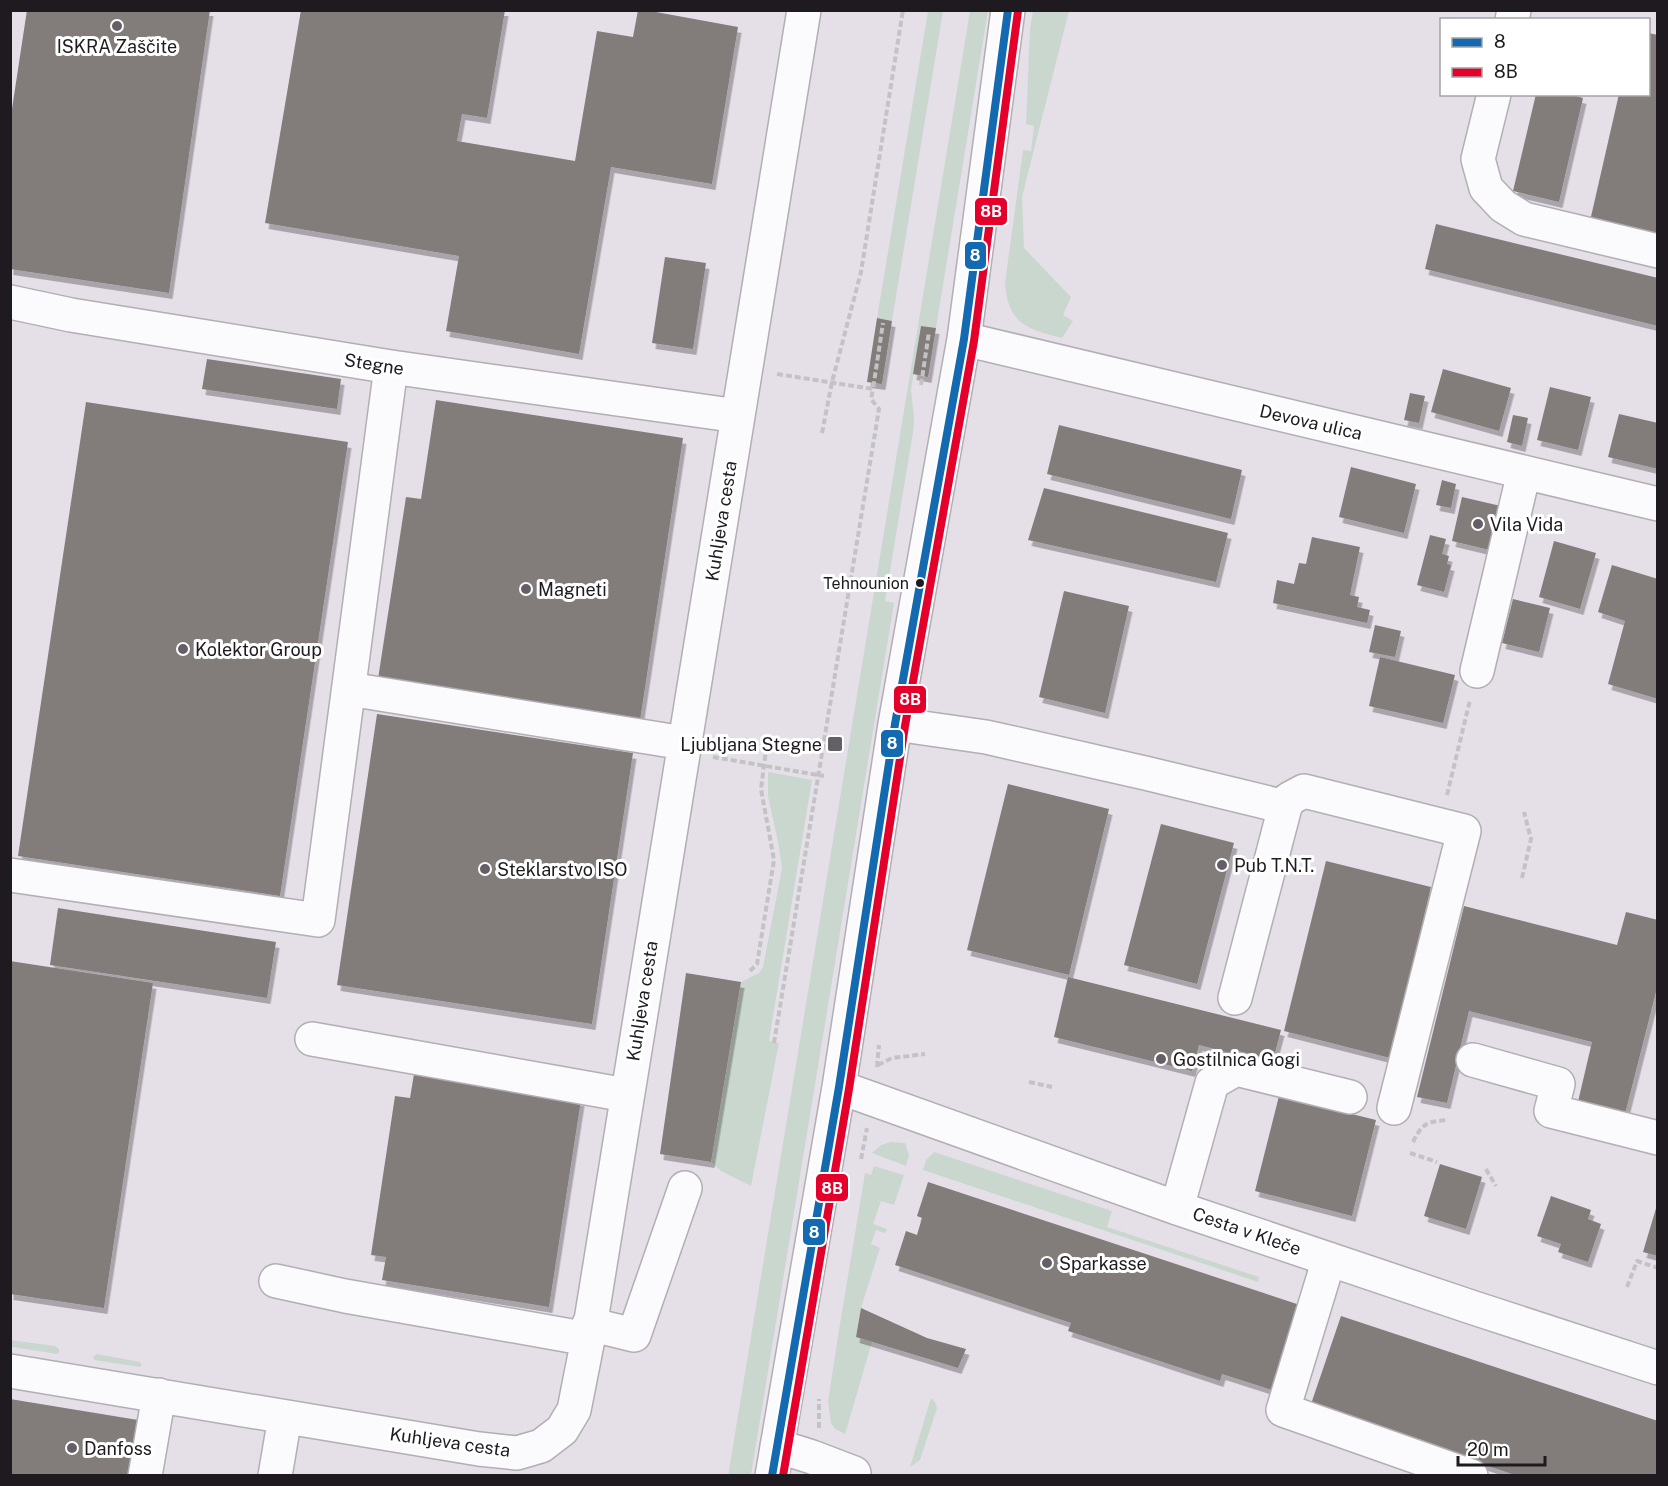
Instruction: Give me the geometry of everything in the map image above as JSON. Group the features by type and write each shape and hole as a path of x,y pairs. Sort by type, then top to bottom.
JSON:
{"street":[{"name":"Kuhljeva cesta","path":"10,1371 479,1449 516,1452 542,1446 562,1430 574,1410 804,10"},
{"path":"854,1473 813,1457 774,1461 839,1087 895,724 964,339 1008,10"},
{"path":"1494,96 1478,159 1486,188 1503,206 1524,219 1658,251"},
{"name":"Stegne","path":"10,302 71,315 392,367 738,416"},
{"name":"Devova ulica","path":"964,339 1658,504"},
{"path":"10,875 318,920 392,367"},
{"path":"1474,686 1524,472"},
{"path":"349,689 684,747"},
{"path":"895,724 986,737 1285,807"},
{"path":"1235,998 1289,799 1304,791 1464,831 1394,1108"},
{"path":"312,1040 626,1095"},
{"path":"1473,1060 1558,1084 1551,1111 1658,1138"},
{"path":"1178,1208 1212,1083 1236,1069 1350,1096"},
{"name":"Cesta v Kleče","path":"839,1087 1178,1208 1658,1368"},
{"path":"276,1281 345,1296 588,1331 634,1335 685,1188"},
{"path":"1329,1259 1283,1410 1471,1476"},
{"path":"145,1476 159,1395"},
{"path":"275,1476 285,1417"}],"path":[{"path":"822,433 832,382 861,272 903,10"},
{"path":"774,1043 879,409 871,399 883,323"},
{"path":"921,387 929,332"},
{"path":"746,370 873,389"},
{"path":"1448,794 1474,686"},
{"path":"750,971 757,964 774,860 760,789 767,742"},
{"path":"684,747 764,766 824,776"},
{"path":"1522,878 1531,839 1524,812"},
{"path":"878,1065 892,1058 926,1054"},
{"path":"1029,1082 1052,1087"},
{"path":"1413,1142 1420,1128 1433,1121 1448,1120"},
{"path":"1410,1153 1437,1162"},
{"path":"1486,1169 1496,1186"},
{"path":"1627,1287 1637,1261 1658,1268"}],"shaded area":[{"path":"928,11 943,11 892,321 877,318"},
{"path":"970,11 988,11 936,328 921,326 911,390 913,433 885,601 894,603 751,1475 728,1476"},
{"path":"1033,11 1069,11 1022,197 1024,248 1071,297 1063,315 1073,321 1062,338 1022,323 1010,308 1005,283 1023,150 1031,151 1034,126 1026,124 1030,29"},
{"path":"768,772 812,780 769,1041 779,1043 751,1186 721,1171 711,1162 741,982 759,973 763,967 782,868 768,796"},
{"path":"891,1142 905,1143 909,1155 906,1166 872,1153 881,1145"},
{"path":"934,1152 1112,1211 1107,1227 1259,1277 1258,1282 923,1170 926,1160"},
{"path":"874,1166 904,1175 894,1205 881,1201 873,1224 887,1229 885,1233 876,1230 871,1244 880,1248 861,1308 856,1337 872,1342 845,1434 835,1429 831,1423 828,1402 865,1173 871,1175"},
{"path":"10,1340 55,1346 59,1352 57,1354 12,1347"},
{"path":"97,1354 140,1362 142,1365 140,1367 94,1360 93,1357"},
{"path":"931,1398 937,1408 920,1460 910,1467"}],"building":[{"path":"27,10 210,10 169,293 10,269 10,122"},
{"path":"301,10 505,10 487,118 462,114 457,141 575,161 597,31 633,37 638,10 738,27 712,184 611,167 579,354 446,331 459,256 265,223"},
{"path":"1650,33 1658,35 1658,236 1590,221 1619,96 1650,96"},
{"path":"1536,96 1583,98 1559,202 1513,191"},
{"path":"1436,224 1658,278 1658,326 1425,269"},
{"path":"665,257 706,263 693,349 652,343"},
{"path":"877,318 892,321 882,384 867,382"},
{"path":"921,326 936,328 928,377 913,374"},
{"path":"207,359 341,379 337,409 202,389"},
{"path":"1443,369 1511,388 1499,431 1431,412"},
{"path":"1550,387 1591,397 1578,450 1537,440"},
{"path":"1410,393 1425,396 1419,423 1404,420"},
{"name":"Magneti","path":"436,400 683,438 639,727 378,679 406,497 421,499"},
{"name":"Kolektor Group","path":"86,402 348,442 280,896 18,856"},
{"path":"1619,414 1658,423 1658,469 1608,457"},
{"path":"1513,415 1528,418 1522,446 1507,442"},
{"path":"1059,425 1242,470 1231,519 1047,474"},
{"path":"1351,467 1416,484 1404,533 1339,517"},
{"path":"1442,480 1456,484 1451,508 1436,505"},
{"path":"1044,488 1228,533 1216,582 1028,540"},
{"name":"Vila Vida","path":"1462,497 1505,507 1494,551 1452,541"},
{"path":"1430,535 1446,539 1442,554 1449,556 1447,564 1451,565 1444,592 1417,585"},
{"path":"1312,537 1360,547 1350,595 1359,597 1357,607 1370,610 1367,623 1273,603 1277,580 1294,584 1299,563 1306,564"},
{"path":"1554,541 1596,553 1580,609 1539,597"},
{"path":"1612,565 1658,579 1658,699 1608,684 1625,621 1598,612"},
{"path":"1064,591 1129,606 1105,713 1039,697"},
{"path":"1513,599 1550,608 1539,652 1502,643"},
{"path":"1375,625 1401,631 1395,657 1369,652"},
{"path":"1380,657 1455,675 1443,723 1369,706"},
{"name":"Steklarstvo ISO","path":"377,714 633,753 592,1024 337,985"},
{"path":"1008,784 1109,809 1069,975 967,950"},
{"path":"1161,824 1234,843 1197,984 1124,965"},
{"path":"1326,861 1431,887 1390,1058 1284,1031"},
{"path":"1464,906 1617,945 1626,912 1658,920 1658,984 1624,1118 1577,1106 1592,1042 1469,1011 1447,1103 1417,1097"},
{"path":"58,908 276,942 267,998 50,965"},
{"path":"10,961 153,983 104,1308 10,1294"},
{"path":"686,973 741,982 711,1162 660,1154"},
{"path":"1068,977 1281,1030 1272,1064 1199,1045 1192,1071 1054,1037"},
{"path":"414,1074 581,1100 549,1307 382,1280 386,1257 371,1255 395,1096 410,1098"},
{"path":"1279,1096 1376,1120 1352,1216 1255,1191"},
{"path":"1440,1164 1482,1177 1466,1229 1424,1216"},
{"path":"928,1182 1309,1308 1281,1393 1222,1374 1220,1381 1068,1331 1071,1323 895,1265 906,1231 917,1235 922,1218 917,1216"},
{"path":"1551,1196 1591,1210 1588,1219 1601,1224 1588,1262 1558,1252 1561,1244 1537,1236"},
{"path":"1658,1205 1658,1256 1643,1252"},
{"path":"861,1308 927,1338 966,1349 958,1368 856,1337"},
{"path":"1341,1316 1658,1421 1658,1476 1518,1476 1310,1407"},
{"name":"Danfoss","path":"10,1399 138,1420 129,1476 10,1476"}],"transit line":[{"name":"8","path":"772,1476 839,1087 895,724 964,339 1008,10"},
{"name":"8B","path":"783,1476 849,1089 905,726 974,341 1018,11"}],"place":[{"name":"ISKRA Zaščite","path":"117,26"},
{"name":"Vila Vida","path":"1478,524"},
{"name":"Tehnounion","path":"920,583"},
{"name":"Magneti","path":"526,589"},
{"name":"Kolektor Group","path":"183,649"},
{"name":"Ljubljana Stegne","path":"835,744"},
{"name":"Pub T.N.T.","path":"1222,865"},
{"name":"Steklarstvo ISO","path":"485,869"},
{"name":"Gostilnica Gogi","path":"1161,1059"},
{"name":"Sparkasse","path":"1047,1263"},
{"name":"Danfoss","path":"72,1448"}]}
